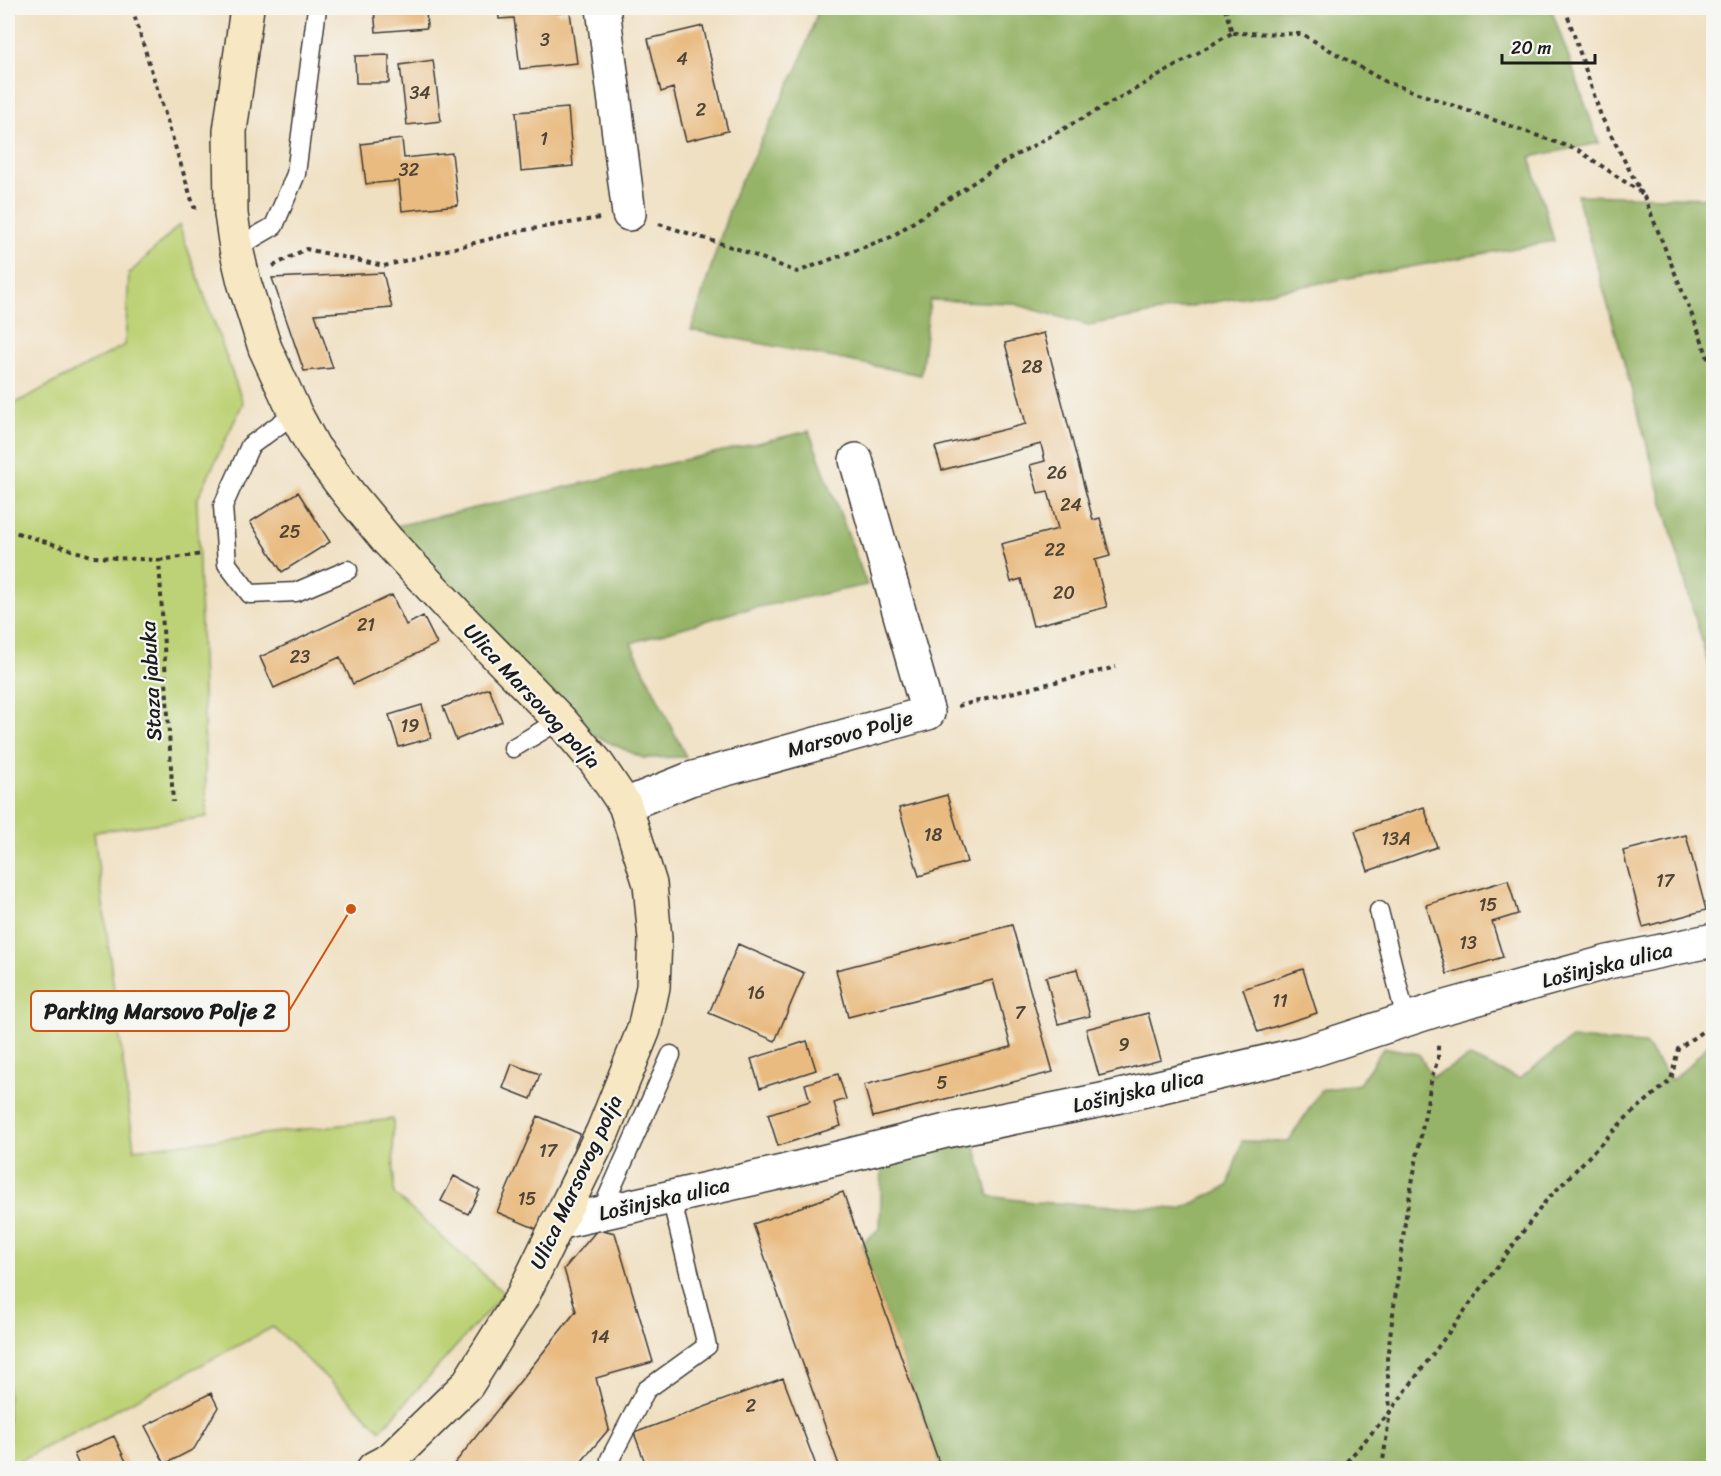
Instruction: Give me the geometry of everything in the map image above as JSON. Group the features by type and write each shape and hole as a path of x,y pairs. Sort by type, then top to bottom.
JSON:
{"main road":[{"name":"Ulica Marsovog polja","path":"247,8 230,131 231,214 244,282 266,348 295,413 314,448 349,494 387,540 560,720 596,762 625,805 650,884 655,939 653,987 644,1029 603,1131 522,1297 467,1385 392,1459 374,1468"}],"street":[{"path":"603,8 629,214"},
{"name":"Marsovo Polje","path":"625,805 690,779 928,713 856,460"},
{"name":"Lošinjska ulica","path":"557,1224 946,1131 1107,1099 1304,1053 1438,1009 1608,962 1713,940"}],"lane":[{"path":"236,248 274,226 296,174 317,8"},
{"path":"295,413 250,446 223,506 227,564 250,594 296,592 348,570"},
{"path":"513,748 560,720"},
{"path":"1379,911 1406,1020"},
{"path":"600,1214 671,1055"},
{"path":"613,1468 610,1459 646,1390 707,1346 671,1197"}],"path":[{"path":"132,8 194,207 231,214"},
{"path":"1225,8 1232,33"},
{"path":"1566,8 1601,116 1642,194 1700,334 1713,376"},
{"path":"244,282 306,249 384,266 525,230 629,214 741,250 797,272 891,237 1009,159 1232,33 1302,34 1384,81 1578,150 1642,194"},
{"path":"8,530 94,557 159,560 226,551"},
{"name":"Staza jabuka","path":"159,560 173,802"},
{"path":"928,713 1116,667"},
{"path":"1382,1468 1390,1412 1387,1359 1406,1215 1432,1077 1438,1059 1438,1009"},
{"path":"1341,1468 1390,1412 1545,1202 1626,1118 1671,1080 1678,1049 1713,1023"}],"green space":[{"path":"819,8 1551,8 1599,143 1530,157 1554,241 1088,325 1011,303 930,300 921,375 691,330 734,195 799,65"},
{"path":"1577,195 1713,198 1713,681"},
{"path":"179,225 243,403 197,500 207,817 94,832 134,1149 393,1119 394,1194 504,1293 381,1430 273,1327 8,1467 8,407 125,345 129,274"},
{"path":"809,431 867,585 739,611 631,643 686,757 643,758 560,720 379,530"},
{"path":"1713,1038 1713,1468 941,1468 861,1244 880,1228 882,1161 974,1141 989,1196 1033,1202 1181,1209 1228,1186 1242,1141 1288,1142 1321,1090 1359,1084 1384,1047 1419,1054 1432,1077 1470,1057 1519,1079 1571,1039 1645,1044 1671,1080 1691,1064"}],"building":[{"path":"374,8 426,8 427,28 376,32"},
{"path":"498,8 556,8 557,13 570,12 577,63 520,69 514,18 499,19"},
{"path":"703,26 728,131 686,141 673,88 661,92 648,39"},
{"path":"389,55 389,83 356,83 355,56"},
{"path":"433,60 441,121 407,125 400,65"},
{"path":"568,108 573,166 521,171 516,112"},
{"path":"402,139 404,158 452,153 458,205 402,211 399,181 366,184 361,144"},
{"path":"383,273 392,308 315,314 333,368 304,371 272,278"},
{"path":"1044,333 1093,520 1100,518 1110,556 1095,560 1107,607 1033,626 1021,579 1011,582 1001,544 1058,529 1048,491 1038,493 1030,465 1045,461 1041,444 942,470 935,447 1026,424 1005,343"},
{"path":"298,492 330,542 282,572 250,522"},
{"path":"392,595 406,625 423,616 437,644 353,684 340,657 274,688 260,657"},
{"path":"489,688 502,721 456,740 443,707"},
{"path":"422,705 431,738 399,747 389,715"},
{"path":"947,795 967,862 919,876 899,808"},
{"path":"1424,807 1437,847 1368,871 1355,831"},
{"path":"1686,835 1706,910 1643,927 1623,851"},
{"path":"1508,880 1518,914 1492,922 1503,957 1447,974 1426,905"},
{"path":"1012,925 1053,1072 873,1117 864,1085 1011,1047 993,980 848,1017 836,970"},
{"path":"738,944 804,973 775,1041 709,1013"},
{"path":"1077,969 1090,1016 1058,1024 1046,977"},
{"path":"1303,969 1317,1013 1258,1032 1243,989"},
{"path":"1148,1013 1161,1060 1099,1076 1086,1029"},
{"path":"807,1041 816,1070 760,1088 751,1059"},
{"path":"512,1064 540,1074 531,1099 503,1088"},
{"path":"838,1074 846,1099 834,1103 841,1126 778,1146 768,1114 810,1101 805,1084"},
{"path":"538,1116 580,1134 539,1230 497,1212"},
{"path":"454,1176 480,1190 468,1214 441,1201"},
{"path":"843,1192 941,1468 840,1468 753,1224"},
{"path":"598,1229 615,1233 653,1362 596,1378 609,1429 576,1468 451,1468 576,1311 564,1269"},
{"path":"783,1378 817,1468 647,1468 634,1433"},
{"path":"211,1393 218,1407 194,1449 165,1464 145,1426"},
{"path":"114,1436 129,1468 80,1468 74,1454"}],"place":[{"name":"Parking Marsovo Polje 2","path":"351,909"}]}
